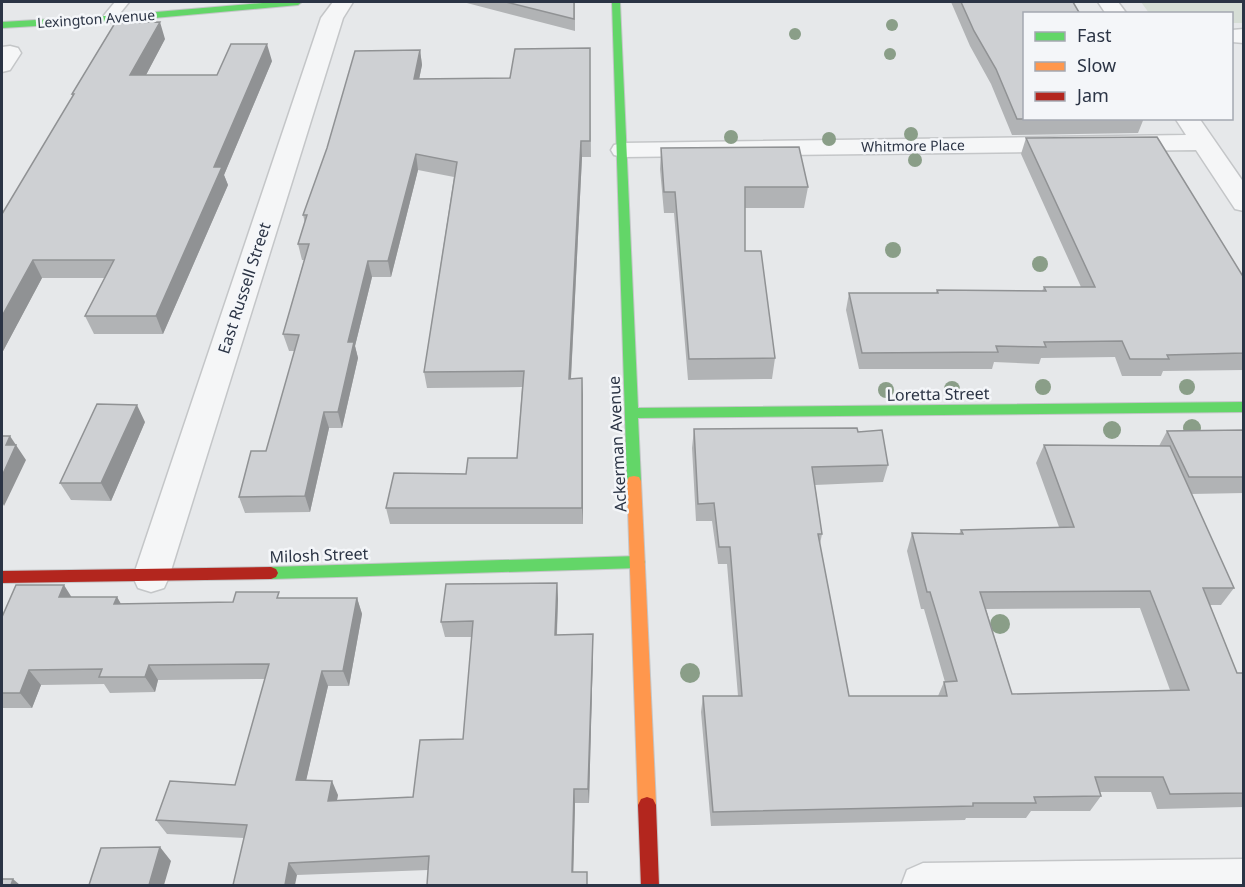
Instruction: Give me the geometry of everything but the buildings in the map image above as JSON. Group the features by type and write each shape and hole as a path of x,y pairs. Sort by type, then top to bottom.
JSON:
{"street":[{"name":"Lexington Avenue","path":"2,25 108,19 298,2"},
{"name":"East Russell Street","path":"150,577 332,18 343,2"},
{"name":"Ackerman Avenue","path":"616,2 650,885"},
{"path":"2,54 10,53 2,65"},
{"path":"1188,120 1244,203"},
{"name":"Whitmore Place","path":"623,150 1203,142"},
{"name":"Loretta Street","path":"632,413 1244,407"},
{"name":"Milosh Street","path":"2,577 150,577 638,562"},
{"path":"923,885 1244,881"}],"lane":[{"path":"108,19 122,2"}],"shaded area":[{"path":"1141,2 1243,2 1243,23 1233,23 1233,12 1148,12"}],"traffic: fast":[{"path":"2,25 121,18 298,2"},
{"path":"616,2 634,481"},
{"path":"632,413 1244,407"},
{"path":"271,573 638,562"}],"traffic: slow":[{"path":"634,481 647,805"}],"traffic: jam":[{"path":"2,577 271,573"},
{"path":"647,805 650,886"}]}
